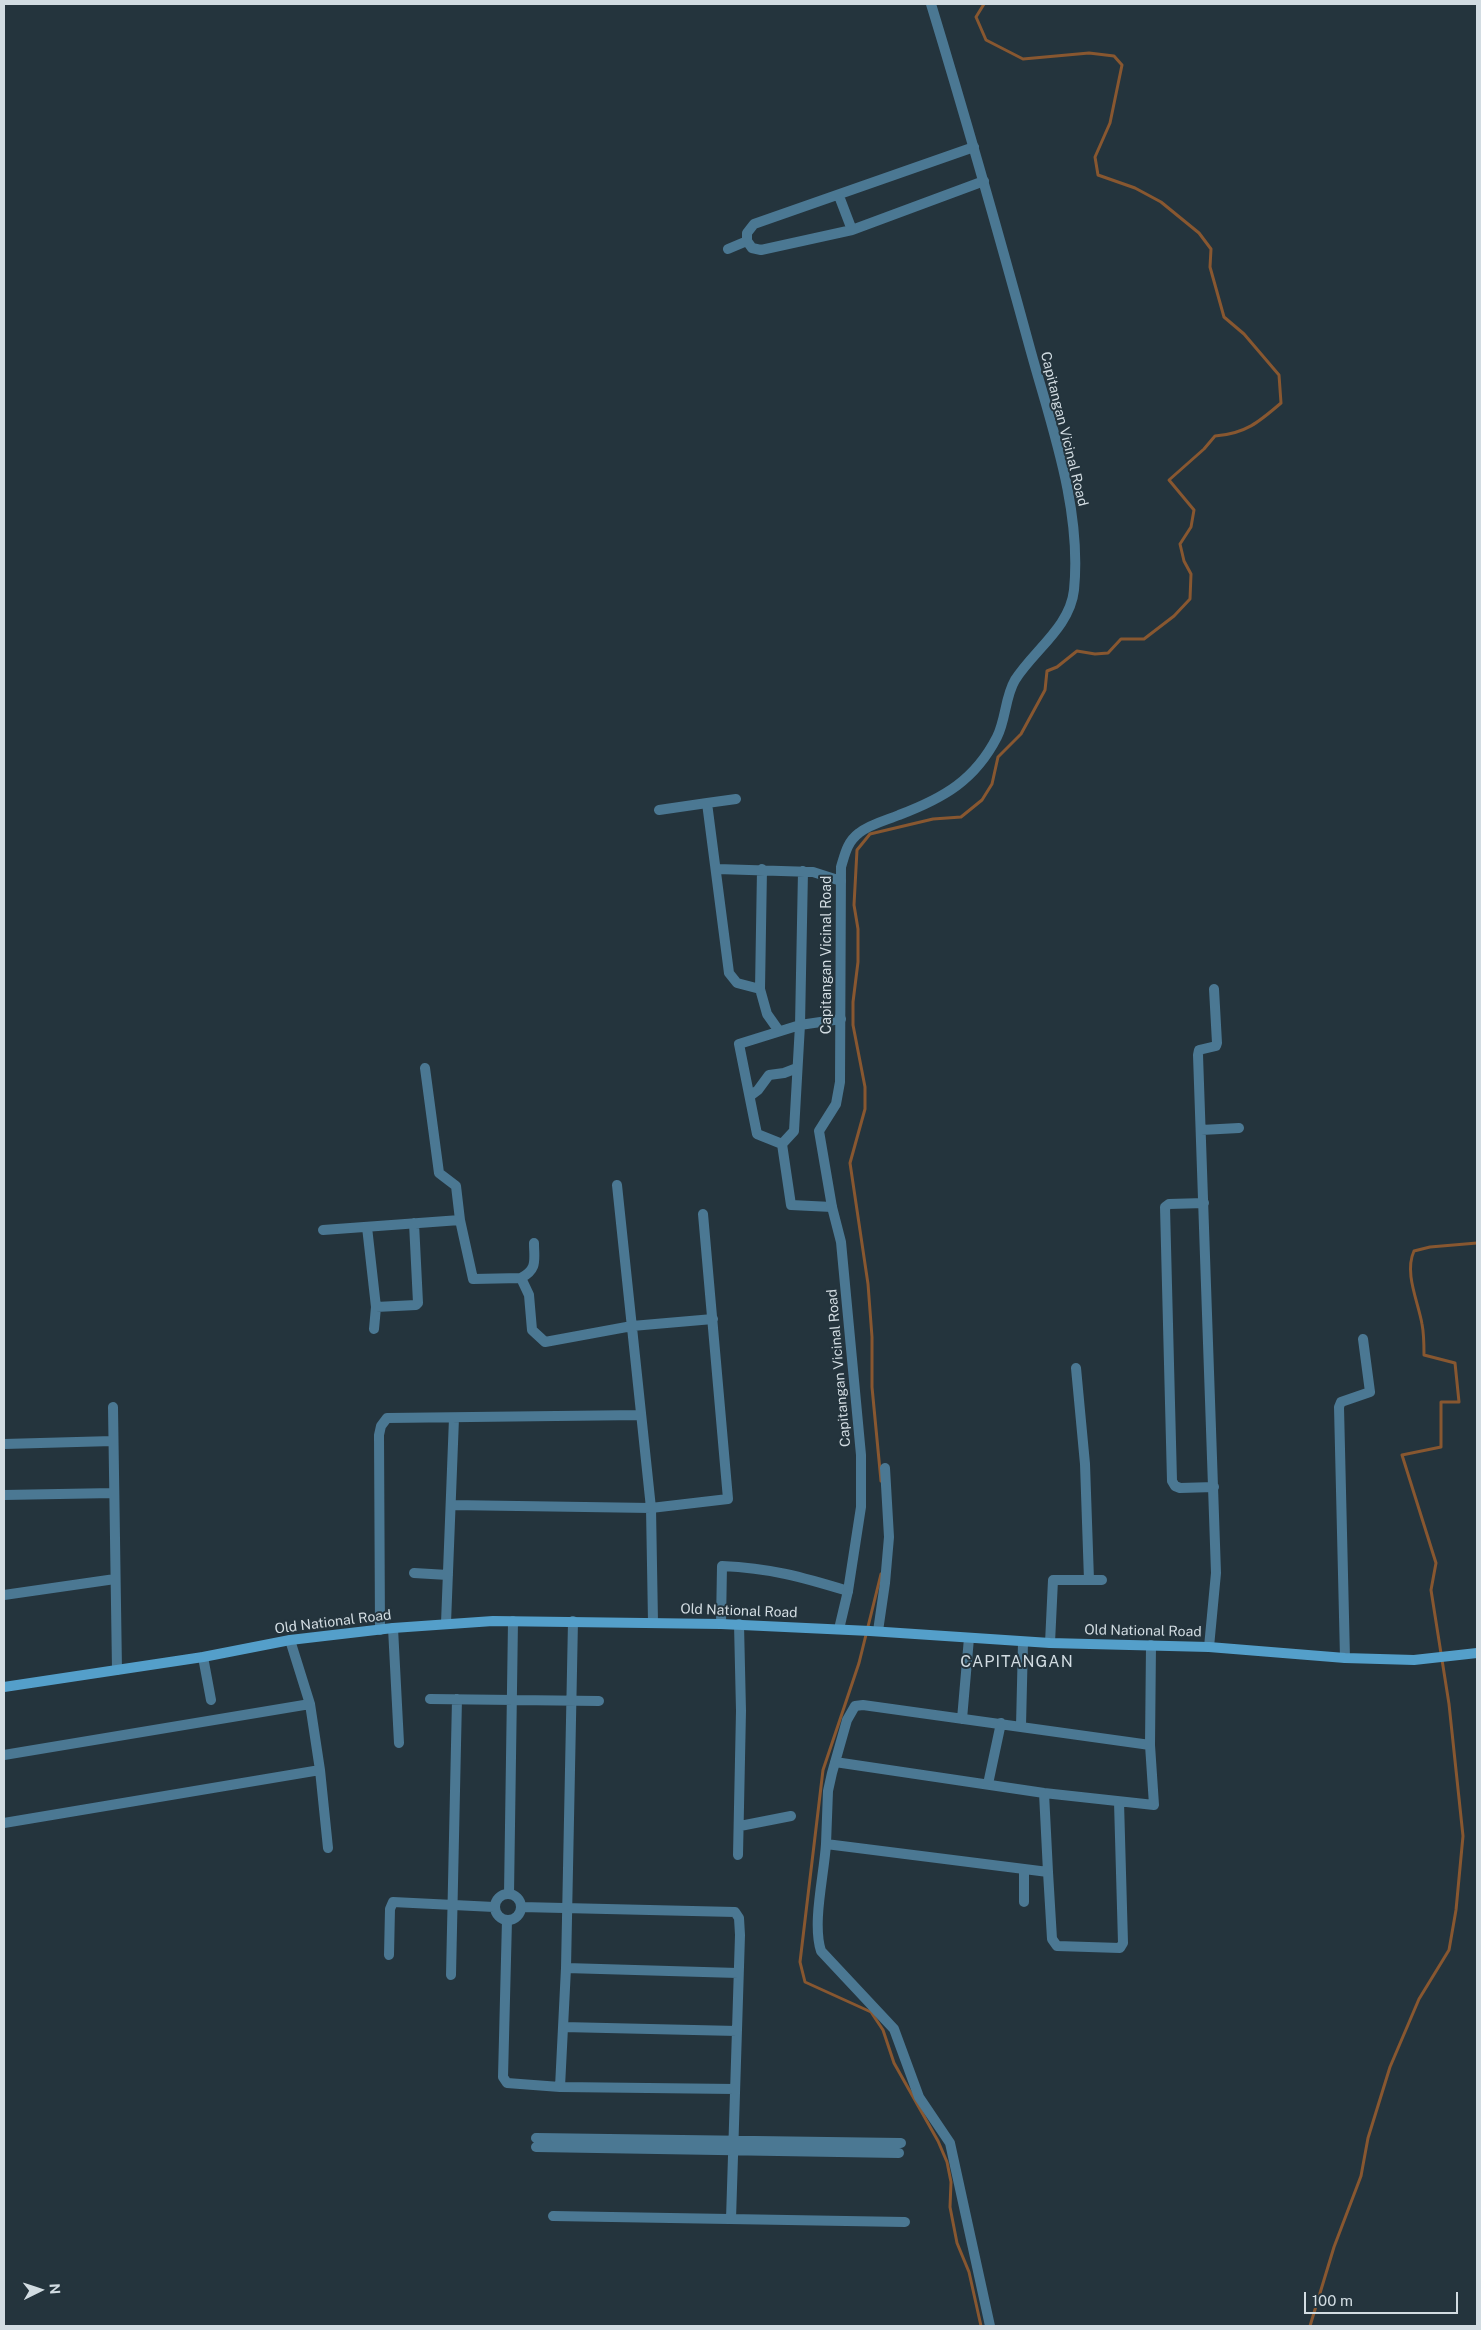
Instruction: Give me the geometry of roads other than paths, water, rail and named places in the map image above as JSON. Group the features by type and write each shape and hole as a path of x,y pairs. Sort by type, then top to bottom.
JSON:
{"main road":[{"name":"Old National Road","path":"4,1687 203,1657 290,1640 446,1623 513,1621 739,1624 874,1631 1023,1642 1210,1646 1345,1658 1414,1660 1477,1653"}],"street":[{"name":"Capitangan Vicinal Road","path":"839,1629 848,1592 861,1507 861,1455 840,1242 818,1131 836,1104 840,1082 841,868 847,846 859,833 923,806 952,789 980,766 998,734 1014,682 1067,616 1074,592 1074,549 1068,498 1055,438 984,181 931,4"},
{"path":"974,147 839,196 754,224 747,233 747,241 752,248 761,250 852,230 984,181"},
{"path":"839,196 852,230"},
{"path":"728,249 747,241"},
{"path":"659,810 736,799"},
{"path":"707,803 729,974 737,983 760,989"},
{"path":"717,869 762,868 803,871 813,872 841,881"},
{"path":"762,868 760,989 767,1014 778,1031"},
{"path":"782,1144 794,1131 800,1025 803,871"},
{"path":"1210,1646 1216,1573 1198,1055 1199,1050 1216,1046 1217,1043 1214,988"},
{"path":"782,1144 757,1134 739,1044 800,1025 840,1019"},
{"path":"425,1068 439,1173 456,1186 460,1220 473,1279 521,1278 531,1273 534,1266 534,1243"},
{"path":"750,1096 758,1090 769,1075 784,1074 797,1068"},
{"path":"1201,1130 1239,1128"},
{"path":"782,1144 791,1205 832,1207"},
{"path":"617,1185 651,1508 653,1622"},
{"path":"1204,1202 1169,1204 1164,1213 1172,1481 1180,1488 1214,1487"},
{"path":"451,1505 651,1508 728,1499 704,1214"},
{"path":"322,1230 460,1220"},
{"path":"376,1307 416,1305 420,1301 414,1223"},
{"path":"367,1227 376,1307 374,1329"},
{"path":"521,1278 529,1295 532,1330 545,1342 632,1326 713,1319"},
{"path":"1345,1658 1339,1407 1346,1398 1370,1392 1363,1339"},
{"path":"1076,1368 1085,1464 1089,1580"},
{"path":"113,1407 117,1670"},
{"path":"380,1630 381,1426 387,1418 641,1414"},
{"path":"446,1623 454,1418"},
{"path":"4,1444 113,1441"},
{"path":"874,1631 885,1582 889,1537 885,1468"},
{"path":"4,1495 114,1492"},
{"path":"721,1624 722,1566 758,1567 801,1577 848,1592"},
{"path":"414,1573 448,1576"},
{"path":"4,1595 116,1579"},
{"path":"1050,1643 1053,1580 1102,1580"},
{"path":"509,1894 513,1621"},
{"path":"560,2087 566,1968 573,1621"},
{"path":"738,1855 740,1826 739,1624"},
{"path":"394,1628 399,1743"},
{"path":"962,1719 969,1638"},
{"path":"290,1640 310,1704 320,1770 328,1848"},
{"path":"1021,1726 1023,1642"},
{"path":"835,1762 1044,1793 1154,1805 1150,1745 1151,1645"},
{"path":"203,1657 210,1700"},
{"path":"430,1699 599,1700"},
{"path":"451,1976 457,1699"},
{"path":"4,1755 310,1704"},
{"path":"990,2326 950,2143 919,2096 894,2030 821,1951 817,1936 817,1917 826,1844 828,1791 835,1762 847,1720 855,1706 863,1705 1150,1745"},
{"path":"988,1784 1001,1723"},
{"path":"4,1823 320,1770"},
{"path":"1044,1793 1052,1939 1057,1946 1120,1948 1123,1943 1119,1802"},
{"path":"740,1826 791,1816"},
{"path":"826,1844 1048,1872"},
{"path":"1024,1869 1024,1902"},
{"path":"494,1907 500,1896 509,1894 516,1896 521,1907 518,1915 507,1920"},
{"path":"389,1955 390,1909 393,1902 494,1907"},
{"path":"494,1907 497,1914 507,1920"},
{"path":"521,1907 735,1912 739,1918 731,2219"},
{"path":"507,1920 504,2077 507,2083 560,2087 735,2089"},
{"path":"566,1968 738,1973"},
{"path":"563,2027 737,2032"},
{"path":"536,2142 900,2148"},
{"path":"553,2216 906,2222"}],"waterway":[{"path":"881,1481 872,1387 872,1337 868,1284 850,1163 865,1109 865,1087 853,1025 853,1002 858,962 858,929 854,905 857,850 870,834 933,819 961,817 982,800 992,784 998,757 1021,734 1045,690 1047,671 1057,667 1077,651 1095,654 1108,653 1121,639 1144,639 1174,616 1190,599 1191,574 1184,561 1180,544 1191,527 1194,510 1169,480 1204,449 1215,436 1243,430 1266,416 1281,403 1279,375 1244,334 1224,317 1210,267 1211,249 1199,233 1161,202 1135,188 1098,175 1095,157 1110,123 1122,65 1114,56 1089,53 1023,59 986,40 976,17 984,4"},
{"path":"1310,2326 1334,2247 1361,2176 1368,2138 1390,2067 1419,1999 1449,1950 1456,1910 1463,1836 1449,1704 1431,1590 1436,1563 1402,1455 1441,1447 1441,1402 1459,1402 1455,1363 1424,1355 1423,1328 1410,1268 1414,1251 1430,1247 1477,1243"},
{"path":"881,1574 859,1663 823,1770 800,1962 805,1982 871,2012 883,2030 894,2063 938,2141 947,2162 951,2182 950,2207 957,2243 969,2272 981,2326"}],"district":[{"name":"CAPITANGAN","path":"1017,1662"}]}
